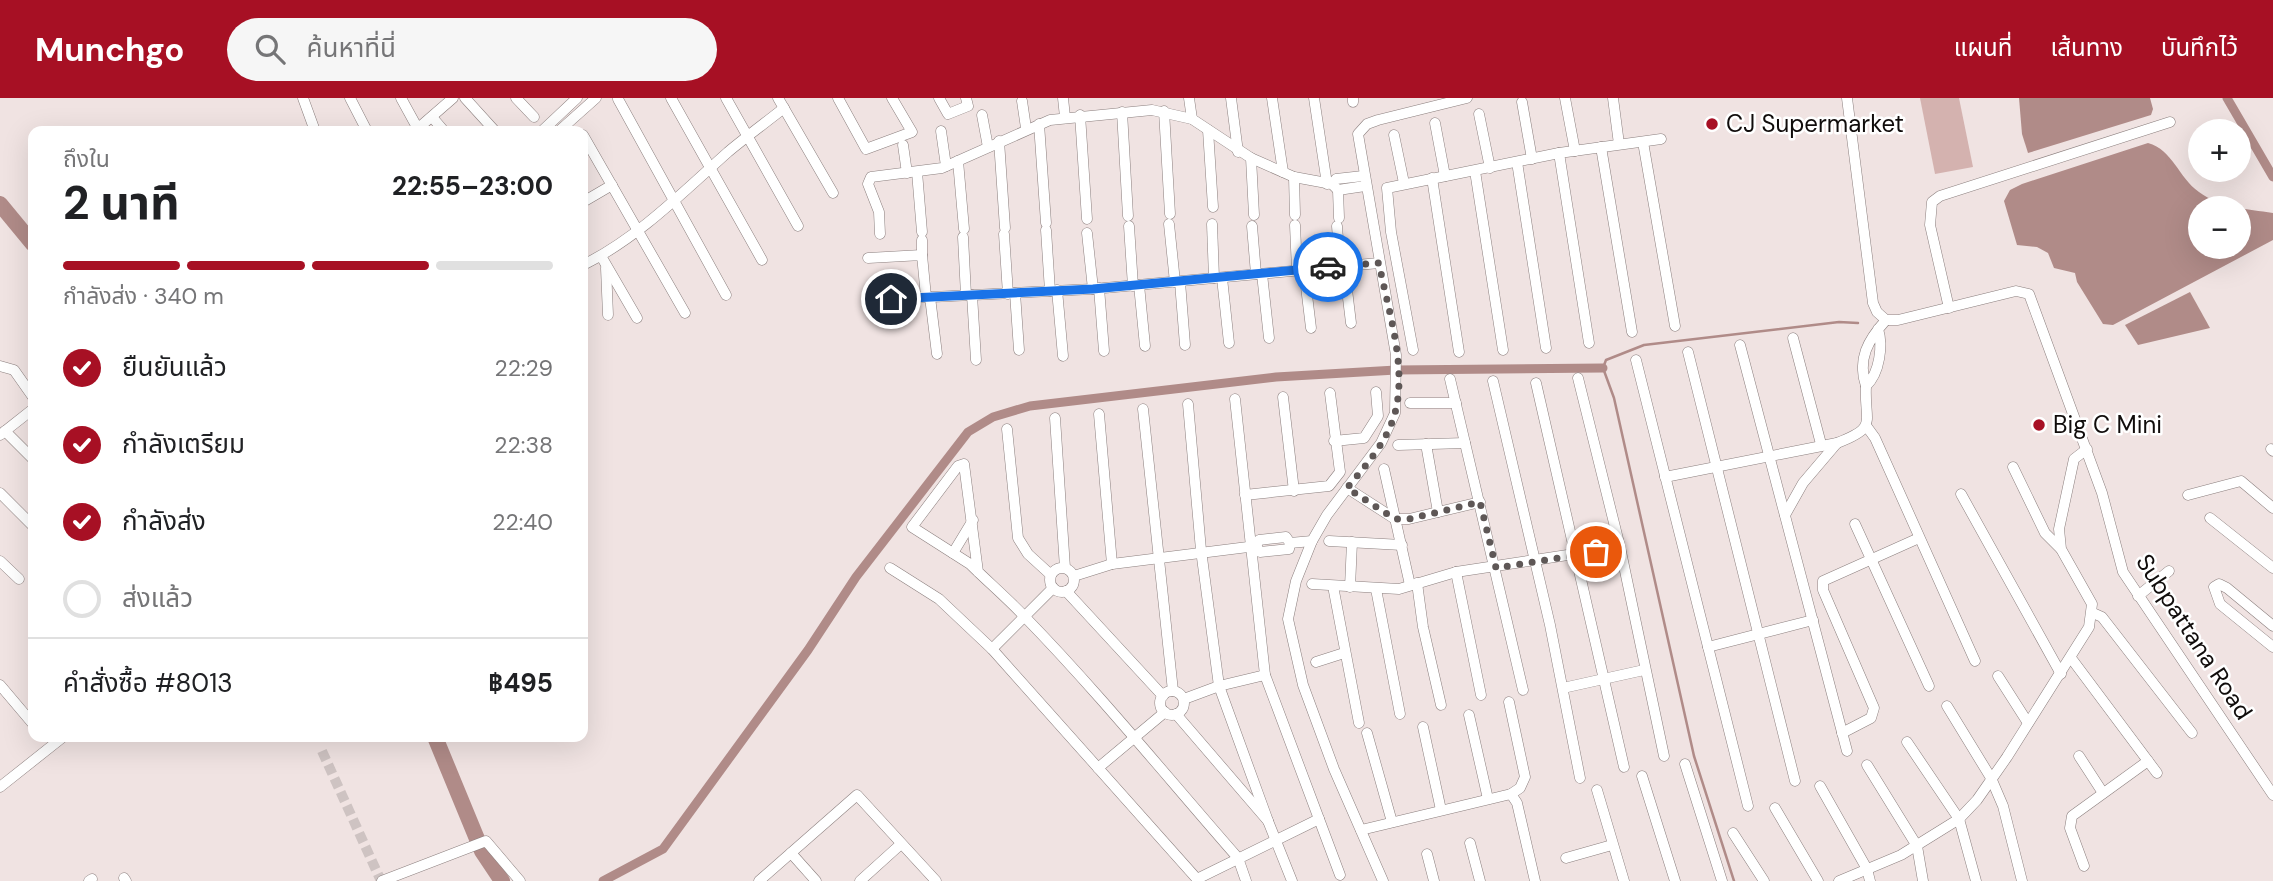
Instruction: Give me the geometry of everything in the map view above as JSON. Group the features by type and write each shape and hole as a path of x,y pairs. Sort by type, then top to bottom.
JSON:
{"street":[{"path":"303,98 313,126"},
{"path":"350,98 364,126"},
{"path":"401,98 414,126"},
{"path":"465,98 490,126"},
{"path":"516,98 534,117"},
{"path":"547,126 577,98"},
{"path":"565,126 596,98"},
{"path":"671,98 762,260"},
{"path":"726,98 798,226"},
{"path":"778,98 833,193"},
{"path":"838,98 866,149 912,132 892,98"},
{"path":"939,98 948,114 968,106 966,98"},
{"path":"1063,98 1065,117"},
{"path":"1144,98 1146,111"},
{"path":"1189,98 1192,119"},
{"path":"1231,98 1238,152"},
{"path":"1272,98 1283,172"},
{"path":"1314,98 1338,222 1351,323"},
{"path":"1383,881 1303,685 1290,636 1291,599 1312,541 1347,488 1367,464 1390,426 1398,383 1396,355 1358,134 1367,124 1467,98"},
{"path":"1565,98 1575,151"},
{"path":"1613,98 1619,144"},
{"path":"1665,477 1821,444 1837,443 1860,434 1867,428 1869,416 1866,386 1872,380 1882,342 1878,328 1886,320 1877,312 1871,292 1847,98"},
{"path":"421,126 450,99"},
{"path":"618,99 726,295"},
{"path":"1022,101 1026,128"},
{"path":"1522,102 1532,159"},
{"path":"588,264 603,260 784,108"},
{"path":"1164,111 1170,219 1185,345"},
{"path":"880,234 879,212 868,180 946,166 1026,128 1080,115 1164,111 1192,119 1238,152 1294,177 1332,186 1364,181"},
{"path":"1122,112 1128,221 1145,346"},
{"path":"1479,114 1490,168"},
{"path":"982,115 988,147"},
{"path":"1080,115 1087,219"},
{"path":"432,117 440,126"},
{"path":"1949,308 1930,225 1932,202 1940,196 2170,122"},
{"path":"1436,123 1445,176"},
{"path":"1039,124 1046,226 1063,356"},
{"path":"1208,130 1213,207"},
{"path":"942,131 946,166"},
{"path":"1395,135 1404,183"},
{"path":"1413,350 1387,188 1559,153 1661,139"},
{"path":"999,141 1005,231 1018,350"},
{"path":"1643,142 1675,326"},
{"path":"588,144 685,313"},
{"path":"903,145 912,173 937,354"},
{"path":"1601,147 1632,332"},
{"path":"1559,153 1590,343"},
{"path":"1251,158 1253,220 1269,338"},
{"path":"958,162 976,360"},
{"path":"1517,162 1546,348"},
{"path":"1475,171 1503,350"},
{"path":"1294,177 1295,220 1311,328"},
{"path":"1432,178 1460,352"},
{"path":"588,199 612,185"},
{"path":"1212,224 1229,343"},
{"path":"1087,233 1104,351"},
{"path":"868,258 922,255"},
{"path":"603,260 608,315"},
{"path":"603,260 637,318"},
{"path":"891,299 1096,289 1379,263"},
{"name":"Subpattana Road","path":"1886,320 2016,291 2029,294 2103,495 2119,564 2273,795"},
{"path":"1793,338 1821,444"},
{"path":"1740,345 1847,751"},
{"path":"1688,352 1795,782"},
{"path":"1636,360 1748,806"},
{"path":"0,366 14,370 28,390"},
{"path":"1578,377 1620,547 1664,755"},
{"path":"1450,379 1523,690"},
{"path":"1493,381 1536,562 1580,778"},
{"path":"1536,383 1624,767"},
{"path":"1334,441 1364,438 1378,416 1376,392"},
{"path":"1245,495 1329,486 1340,472 1330,394"},
{"path":"1283,397 1294,491"},
{"path":"1235,400 1245,495 1254,546 1265,676 1340,875"},
{"path":"1410,403 1456,402"},
{"path":"1188,404 1201,550 1219,686 1292,881"},
{"path":"1143,409 1159,556 1168,693 1161,706 1171,713 1268,821"},
{"path":"28,413 3,433 28,455"},
{"path":"1099,414 1112,564"},
{"path":"1055,418 1065,568"},
{"path":"1867,428 1875,438 1975,661"},
{"path":"1007,429 1018,538 1028,554 1051,575 1053,587 1059,592 1066,591 1074,584 1074,576 1065,568 1058,568 1051,575"},
{"path":"1398,445 1465,443"},
{"path":"1785,515 1803,483 1837,443"},
{"path":"1426,444 1438,512"},
{"path":"2061,549 2059,529 2074,459 2087,449"},
{"path":"978,572 964,464 958,466 912,527 978,572 1024,616 1134,737 1238,858 1246,881"},
{"path":"1839,881 1917,846 1959,819 1977,800 2061,674 2094,613 2092,604 2061,549 2045,533 2013,467"},
{"path":"1384,470 1414,584 1441,705"},
{"path":"2188,495 2241,481 2273,508"},
{"path":"1347,488 1395,519 1480,502"},
{"path":"0,493 28,521"},
{"path":"1961,494 2061,674"},
{"path":"2210,518 2273,568"},
{"path":"953,553 973,520"},
{"path":"1855,524 1929,686"},
{"path":"1842,733 1871,718 1874,708 1822,585 1826,578 1919,538"},
{"path":"1074,576 1112,564 1159,556 1254,546 1260,552 1289,549 1290,542 1312,541"},
{"path":"1329,541 1402,545"},
{"path":"1350,587 1352,542"},
{"path":"1312,584 1376,589 1414,584 1456,572 1536,562 1620,547"},
{"path":"0,561 19,579"},
{"path":"890,568 939,599 992,649 1197,880 1319,819"},
{"path":"2138,596 2169,571"},
{"path":"1456,572 1481,695"},
{"path":"2273,626 2227,588 2219,584 2214,587 2220,604 2273,647"},
{"path":"1333,586 1359,723"},
{"path":"992,649 1053,587"},
{"path":"1376,589 1400,714"},
{"path":"1066,591 1168,693 1184,699 1219,686 1265,676"},
{"path":"2094,613 2102,617 2192,733"},
{"path":"1708,647 1812,620"},
{"path":"1316,662 1345,653"},
{"path":"2071,658 2157,773"},
{"path":"1563,688 1644,670"},
{"path":"1998,676 2028,723"},
{"path":"0,685 28,718"},
{"path":"1098,768 1134,737 1184,707 1184,699"},
{"path":"1361,830 1511,794 1520,788 1525,777 1509,702"},
{"path":"1947,706 1991,778 2003,806 2022,881"},
{"path":"1469,715 1488,799"},
{"path":"1423,727 1441,810"},
{"path":"1367,733 1392,822"},
{"path":"0,787 46,742"},
{"path":"1907,742 1959,819 1976,881"},
{"path":"2079,756 2103,793"},
{"path":"2084,866 2070,828 2072,817 2148,761"},
{"path":"1685,764 1720,880"},
{"path":"1867,765 1917,846 1923,881"},
{"path":"1642,776 1675,881"},
{"path":"1236,786 1254,779"},
{"path":"1820,786 1867,869 1870,881"},
{"path":"1597,790 1624,881"},
{"path":"759,881 857,794 936,881"},
{"path":"1511,794 1517,803 1535,881"},
{"path":"1774,808 1818,881"},
{"path":"1733,832 1764,881"},
{"path":"382,881 483,841 520,881"},
{"path":"1470,843 1480,881"},
{"path":"860,881 901,844"},
{"path":"1566,858 1612,845"},
{"path":"791,853 816,881"},
{"path":"1427,854 1434,881"}],"shaded area":[{"path":"1920,98 1959,98 1973,167 1935,174"},
{"path":"2019,98 2150,98 2153,109 2151,115 2028,153 2022,134"},
{"path":"2148,143 2164,152 2188,182 2205,196 2188,196 2188,259 2237,259 2113,325 2103,324 2077,282 2075,273 2054,268 2048,253 2037,247 2017,245 2004,201 2010,190"},
{"path":"2251,210 2273,213 2273,240 2251,252"},
{"path":"2190,292 2210,328 2138,345 2125,325"}],"waterway":[{"path":"2227,98 2273,177"},
{"path":"0,204 28,238"},
{"path":"1734,881 1694,756 1614,398 1603,368 1606,360 1644,345 1839,322 1858,323"},
{"path":"603,881 663,849 808,650 856,577 968,432 993,417 1030,406 1276,377 1396,370 1603,368"},
{"path":"437,742 482,851 502,881"}],"tunnel":[{"path":"322,751 381,881"}],"way so far":[{"path":"1328,267 1379,263 1396,355 1398,383 1395,413 1381,443 1347,488 1395,519 1409,519 1480,502 1496,568 1596,552"}],"place":[{"name":"CJ Supermarket","path":"1712,124"},
{"name":"Big C Mini","path":"2039,425"}],"route":[{"path":"891,299 1093,289 1328,267"}]}
